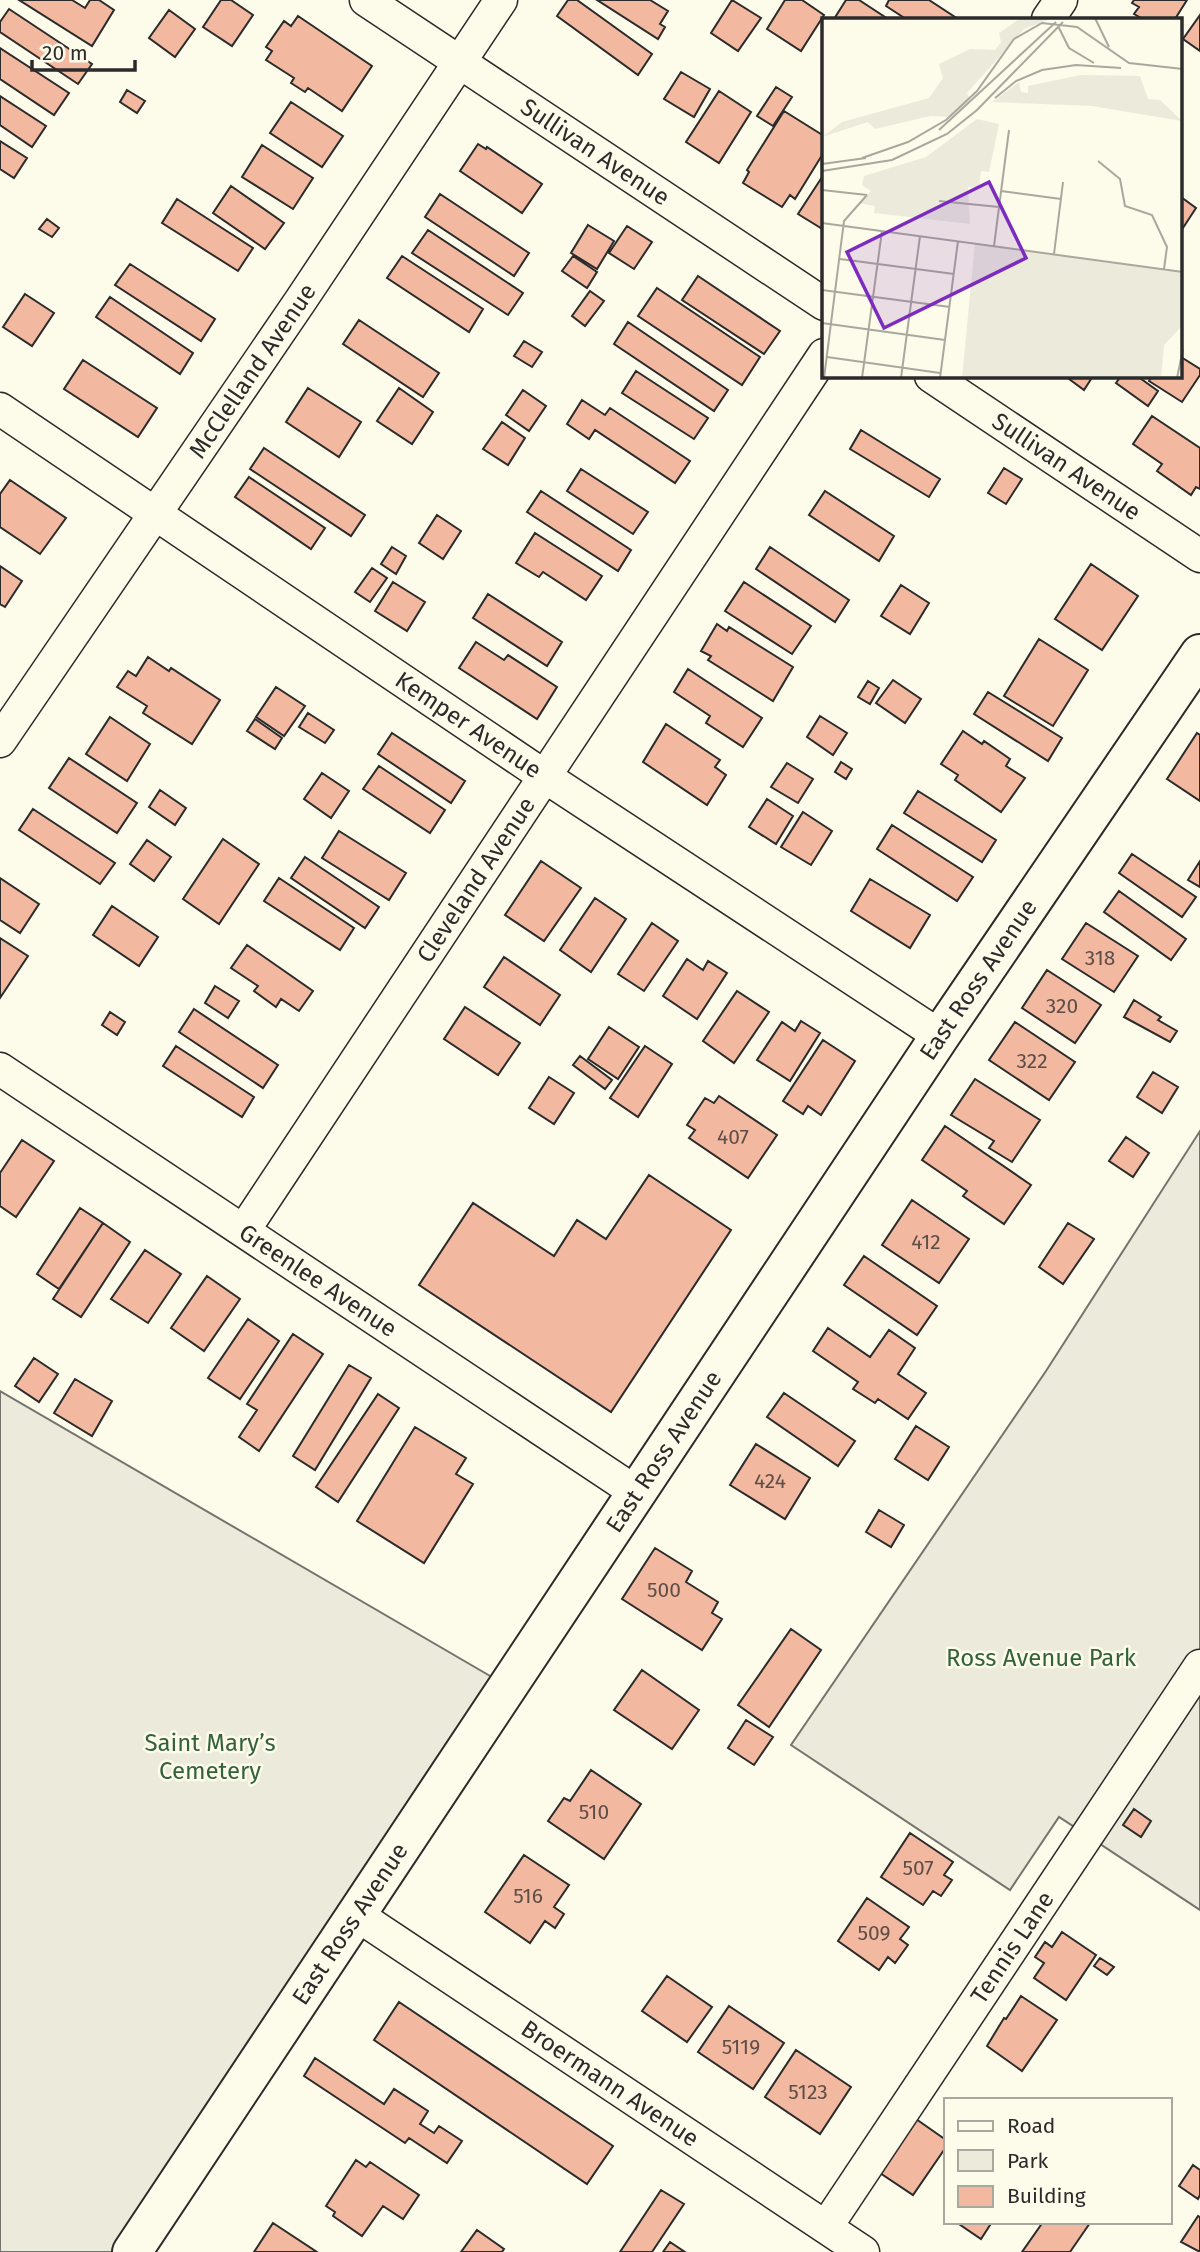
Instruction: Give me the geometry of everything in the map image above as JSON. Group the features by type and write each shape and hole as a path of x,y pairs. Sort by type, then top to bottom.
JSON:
{"street":[{"name":"Sullivan Avenue","path":"366,0 822,303"},
{"name":"McClelland Avenue","path":"0,741 501,0"},
{"path":"1049,18 1061,0"},
{"name":"Cleveland Avenue","path":"244,1230 822,358"},
{"name":"Sullivan Avenue","path":"934,378 1200,556"},
{"name":"Kemper Avenue","path":"0,409 544,776 940,1037"},
{"name":"East Ross Avenue","path":"132,2252 940,1037 1200,654"},
{"name":"Greenlee Avenue","path":"0,1069 637,1493"},
{"name":"Tennis Lane","path":"826,2227 1200,1667"},
{"name":"Broermann Avenue","path":"357,1915 863,2252"}],"green space":[{"name":"Ross Avenue Park","path":"1200,1131 1200,1910 1059,1817 1010,1890 791,1745 1046,1371"},
{"name":"Saint Mary’s Cemetery","path":"0,1391 509,1687 132,2252 0,2252"}],"building":[{"path":"19,0 72,0 85,8 90,0 99,0 114,10 92,46"},
{"path":"221,0 231,0 253,15 232,46 203,27"},
{"path":"568,0 577,0 652,54 638,75 557,16"},
{"path":"597,0 650,0 668,11 660,24 665,27 658,39"},
{"path":"732,0 761,18 738,51 711,33"},
{"path":"785,0 802,0 824,15 801,51 767,29"},
{"path":"846,0 859,0 886,18 835,18"},
{"path":"889,0 929,0 956,18 904,18 886,6"},
{"path":"1134,0 1187,0 1176,18 1141,18 1134,14 1139,7 1132,3"},
{"path":"9,9 92,64 78,84 0,32 0,22"},
{"path":"169,10 195,29 175,57 149,38"},
{"path":"1200,15 1200,51 1183,39"},
{"path":"298,16 372,66 342,111 308,88 305,92 291,83 294,78 266,60 272,51 266,47 284,21 291,26"},
{"path":"0,48 69,93 54,115 0,79"},
{"path":"681,72 710,89 694,117 664,99"},
{"path":"776,87 792,97 773,126 757,116"},
{"path":"127,90 145,101 137,113 120,102"},
{"path":"719,91 751,112 719,163 686,142"},
{"path":"0,96 46,126 32,147 0,125"},
{"path":"291,102 343,136 322,167 270,133"},
{"path":"784,111 822,135 822,155 795,199 790,195 782,207 743,183 749,172 747,170"},
{"path":"0,141 27,158 14,178 0,169"},
{"path":"478,144 486,149 487,147 542,184 522,213 460,171"},
{"path":"262,145 313,178 293,209 242,177"},
{"path":"822,177 822,229 798,214"},
{"path":"231,186 284,223 265,249 213,213"},
{"path":"440,194 529,253 514,276 425,217"},
{"path":"1182,198 1196,208 1182,229"},
{"path":"177,199 253,248 238,271 162,223"},
{"path":"47,219 59,228 52,237 39,229"},
{"path":"588,225 614,241 597,269 571,253"},
{"path":"627,226 652,242 634,269 609,253"},
{"path":"428,230 523,293 508,315 412,253"},
{"path":"402,256 483,309 469,332 387,278"},
{"path":"573,256 597,272 587,288 562,271"},
{"path":"130,264 215,319 201,341 115,285"},
{"path":"698,276 780,331 764,354 682,300"},
{"path":"657,288 760,357 742,385 638,316"},
{"path":"590,291 604,301 585,326 572,316"},
{"path":"25,294 54,313 32,346 3,327"},
{"path":"110,297 193,353 180,374 96,317"},
{"path":"359,320 439,373 423,397 343,344"},
{"path":"628,322 728,390 714,411 614,344"},
{"path":"524,341 542,352 532,367 514,356"},
{"path":"1182,358 1200,369 1200,375 1182,402 1149,381 1151,378 1182,378"},
{"path":"83,360 157,408 138,437 64,389"},
{"path":"636,371 708,418 694,439 622,393"},
{"path":"1068,378 1092,378 1084,390"},
{"path":"1120,378 1140,378 1158,391 1148,406 1116,383"},
{"path":"308,388 361,422 339,457 286,422"},
{"path":"399,388 433,412 412,444 377,421"},
{"path":"523,390 546,406 529,431 506,415"},
{"path":"582,400 605,415 610,408 690,461 675,483 595,430 589,439 567,424"},
{"path":"1152,416 1200,448 1200,489 1196,487 1191,495 1157,471 1162,464 1133,444"},
{"path":"502,422 525,438 508,465 483,449"},
{"path":"861,430 940,479 929,497 850,449"},
{"path":"264,448 365,515 351,536 250,469"},
{"path":"1004,468 1022,479 1006,504 988,493"},
{"path":"581,469 648,512 633,534 567,491"},
{"path":"249,477 325,528 311,549 235,497"},
{"path":"10,480 66,518 40,554 0,527 0,494"},
{"path":"541,491 631,550 618,571 527,512"},
{"path":"825,491 894,536 879,561 809,515"},
{"path":"437,515 461,531 443,559 419,543"},
{"path":"535,533 602,576 586,600 543,572 539,577 516,563"},
{"path":"392,547 406,556 396,574 381,564"},
{"path":"770,547 849,600 835,622 756,569"},
{"path":"1091,564 1138,596 1102,650 1055,619"},
{"path":"0,566 22,581 5,607 0,604"},
{"path":"372,568 387,578 370,602 355,592"},
{"path":"393,582 425,602 407,631 375,611"},
{"path":"744,582 811,626 792,654 725,611"},
{"path":"901,585 929,603 910,634 881,616"},
{"path":"488,594 562,642 547,666 473,618"},
{"path":"717,624 727,631 729,627 793,667 773,701 708,660 711,656 701,651"},
{"path":"1039,639 1088,670 1053,726 1004,696"},
{"path":"476,642 504,660 508,655 557,687 537,719 459,668"},
{"path":"148,657 169,671 171,668 220,700 192,744 143,713 147,706 117,687 128,671 136,676"},
{"path":"688,669 762,718 743,747 706,723 710,716 674,692"},
{"path":"893,680 921,699 905,723 876,703"},
{"path":"868,681 879,688 870,704 858,697"},
{"path":"276,687 305,706 284,736 256,717"},
{"path":"988,692 1062,738 1048,761 974,714"},
{"path":"308,713 334,730 325,743 299,727"},
{"path":"820,716 847,733 833,755 807,737"},
{"path":"110,717 150,744 127,781 86,754"},
{"path":"255,719 282,738 275,749 247,731"},
{"path":"666,724 720,760 715,767 726,775 707,805 643,762"},
{"path":"963,731 982,744 984,741 1010,759 1006,766 1025,778 1001,812 955,780 958,775 941,764"},
{"path":"392,733 465,781 451,803 378,754"},
{"path":"1197,733 1200,735 1200,801 1167,779"},
{"path":"69,758 137,803 117,833 49,788"},
{"path":"841,762 852,769 846,779 835,772"},
{"path":"787,763 813,779 798,803 771,787"},
{"path":"379,766 445,810 430,833 363,789"},
{"path":"322,773 349,791 331,818 304,799"},
{"path":"160,790 186,808 175,825 149,807"},
{"path":"918,791 996,840 982,862 904,813"},
{"path":"767,799 793,816 776,844 749,827"},
{"path":"33,809 115,863 100,884 19,830"},
{"path":"803,812 832,831 811,865 781,847"},
{"path":"892,825 973,877 957,901 877,849"},
{"path":"339,831 406,873 389,900 322,858"},
{"path":"223,839 259,864 219,924 183,899"},
{"path":"147,840 171,857 154,881 130,864"},
{"path":"1132,854 1196,897 1182,917 1119,873"},
{"path":"305,857 379,907 365,928 291,878"},
{"path":"541,861 581,888 544,941 505,915"},
{"path":"1200,861 1200,887 1188,880"},
{"path":"0,878 39,904 20,933 0,920"},
{"path":"279,878 354,928 340,950 264,901"},
{"path":"870,879 930,915 910,948 851,911"},
{"path":"1119,891 1186,939 1171,960 1104,912"},
{"path":"595,898 626,919 591,972 560,950"},
{"path":"112,906 158,937 139,966 93,935"},
{"path":"652,923 678,941 644,991 618,974"},
{"path":"1086,923 1138,956 1114,992 1062,959"},
{"path":"0,938 28,956 0,998"},
{"path":"247,945 313,991 299,1011 281,999 276,1007 254,991 258,986 231,968"},
{"path":"504,957 560,995 540,1025 484,987"},
{"path":"687,959 703,970 708,961 727,973 697,1019 663,996"},
{"path":"1047,970 1101,1005 1075,1043 1022,1008"},
{"path":"215,986 239,1001 228,1018 205,1003"},
{"path":"737,991 769,1012 734,1063 703,1041"},
{"path":"1134,1000 1161,1017 1158,1020 1177,1031 1170,1042 1124,1017"},
{"path":"465,1007 520,1043 498,1075 444,1039"},
{"path":"194,1009 278,1065 263,1088 179,1032"},
{"path":"110,1012 125,1022 117,1035 102,1025"},
{"path":"801,1021 820,1033 790,1081 757,1060 782,1022 795,1031"},
{"path":"1015,1022 1075,1062 1049,1100 989,1060"},
{"path":"609,1027 639,1047 618,1079 588,1059"},
{"path":"823,1040 855,1061 821,1115 808,1106 803,1114 783,1101"},
{"path":"176,1046 254,1097 242,1117 163,1066"},
{"path":"645,1046 672,1064 638,1117 610,1098"},
{"path":"580,1056 612,1080 605,1089 573,1065"},
{"path":"1153,1072 1178,1087 1162,1113 1137,1097"},
{"path":"549,1077 574,1093 554,1124 529,1108"},
{"path":"975,1079 1040,1120 1012,1162 989,1148 994,1141 951,1115"},
{"path":"719,1096 777,1135 748,1178 689,1138 695,1130 687,1125 705,1098 714,1103"},
{"path":"945,1126 1031,1185 1004,1224 963,1196 967,1191 922,1160"},
{"path":"1126,1137 1149,1153 1133,1177 1109,1161"},
{"path":"22,1140 54,1161 16,1217 0,1206 0,1173"},
{"path":"649,1175 731,1230 611,1412 419,1285 473,1203 554,1256 577,1220 606,1239"},
{"path":"912,1200 969,1239 939,1283 882,1245"},
{"path":"80,1208 103,1223 59,1289 37,1274"},
{"path":"103,1223 130,1242 81,1317 53,1299"},
{"path":"1068,1223 1094,1239 1063,1284 1039,1267"},
{"path":"145,1250 181,1274 148,1323 111,1299"},
{"path":"864,1256 937,1306 917,1335 844,1285"},
{"path":"207,1276 240,1299 204,1351 171,1328"},
{"path":"248,1319 279,1341 240,1399 208,1378"},
{"path":"828,1328 870,1357 889,1330 915,1348 898,1374 926,1393 908,1419 878,1399 875,1403 853,1389 858,1382 813,1351"},
{"path":"293,1334 323,1354 259,1451 239,1437 257,1410 247,1404"},
{"path":"34,1358 58,1374 39,1402 15,1386"},
{"path":"349,1365 371,1378 315,1470 293,1456"},
{"path":"75,1379 112,1401 92,1436 54,1413"},
{"path":"784,1393 855,1441 838,1466 767,1417"},
{"path":"378,1394 399,1408 338,1502 316,1487"},
{"path":"916,1426 949,1447 928,1480 895,1459"},
{"path":"415,1427 466,1458 456,1474 473,1484 424,1563 357,1521"},
{"path":"756,1444 810,1478 785,1519 730,1485"},
{"path":"879,1510 904,1525 891,1547 866,1532"},
{"path":"655,1548 692,1571 686,1582 718,1602 712,1613 722,1619 702,1650 622,1599"},
{"path":"791,1629 821,1650 769,1727 738,1705"},
{"path":"642,1670 699,1710 672,1749 614,1710"},
{"path":"746,1720 773,1737 754,1765 728,1748"},
{"path":"591,1770 641,1804 604,1859 548,1821 564,1798 570,1801"},
{"path":"1134,1809 1151,1821 1141,1837 1123,1825"},
{"path":"910,1833 953,1862 944,1875 952,1880 941,1896 933,1891 923,1905 881,1877"},
{"path":"524,1855 569,1885 554,1907 564,1914 555,1928 545,1921 530,1943 485,1912"},
{"path":"867,1898 909,1927 900,1939 908,1945 895,1963 888,1957 879,1970 838,1941"},
{"path":"1062,1932 1096,1955 1066,2000 1034,1978 1044,1963 1035,1957 1045,1942 1052,1947"},
{"path":"1100,1958 1114,1967 1107,1975 1094,1966"},
{"path":"667,1976 712,2007 687,2042 642,2011"},
{"path":"1021,1996 1057,2020 1022,2071 987,2046"},
{"path":"399,2002 613,2146 587,2184 374,2040"},
{"path":"729,2006 784,2043 753,2089 698,2052"},
{"path":"796,2050 851,2087 820,2134 765,2097"},
{"path":"315,2058 384,2104 394,2089 428,2111 420,2124 434,2133 439,2126 462,2141 447,2163 409,2138 405,2143 304,2076"},
{"path":"916,2119 944,2139 944,2150 913,2195 880,2173"},
{"path":"356,2160 366,2167 370,2162 419,2195 403,2219 383,2206 362,2236 333,2216 335,2212 326,2206"},
{"path":"1193,2165 1200,2170 1198,2199 1179,2186"},
{"path":"661,2190 684,2204 652,2252 620,2252"},
{"path":"1198,2216 1200,2217 1200,2252 1181,2242"},
{"path":"273,2223 317,2252 254,2252"},
{"path":"959,2224 991,2224 981,2239"},
{"path":"1042,2224 1089,2224 1070,2252 1022,2252"},
{"path":"477,2230 504,2249 502,2252 461,2252"},
{"path":"670,2242 685,2252 663,2252"}]}
